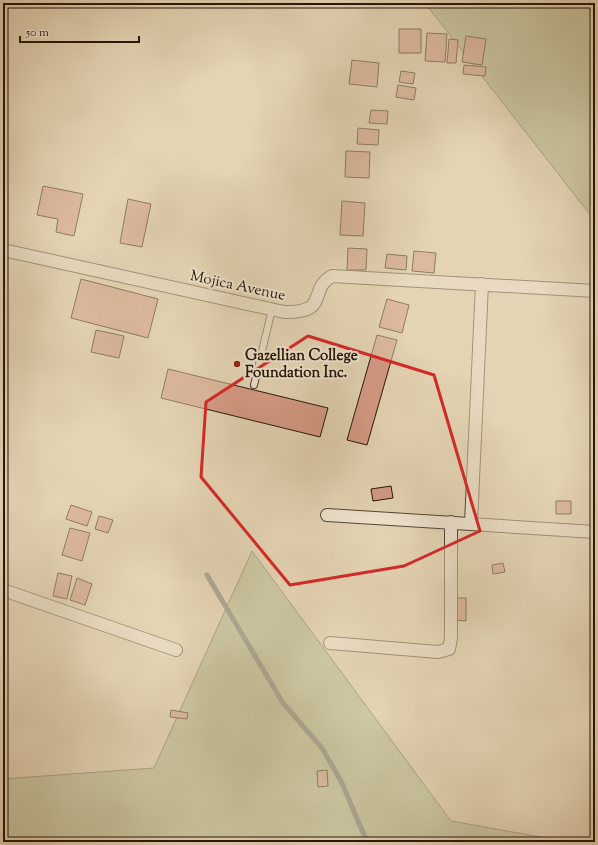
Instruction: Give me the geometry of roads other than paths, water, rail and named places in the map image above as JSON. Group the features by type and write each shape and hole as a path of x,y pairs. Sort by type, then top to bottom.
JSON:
{"street":[{"name":"Mojica Avenue","path":"3,250 284,312 300,312 309,309 317,299 323,283 332,276 595,291"},
{"path":"471,523 482,284"},
{"path":"327,515 595,532"},
{"path":"330,644 438,652 449,649 451,638 451,522"},
{"path":"3,590 176,650"}],"lane":[{"path":"254,385 272,310"}],"waterway":[{"path":"207,575 283,703 322,748 342,783 364,835 369,842"}],"place":[{"name":"Gazellian College Foundation Inc.","path":"237,364"}]}
